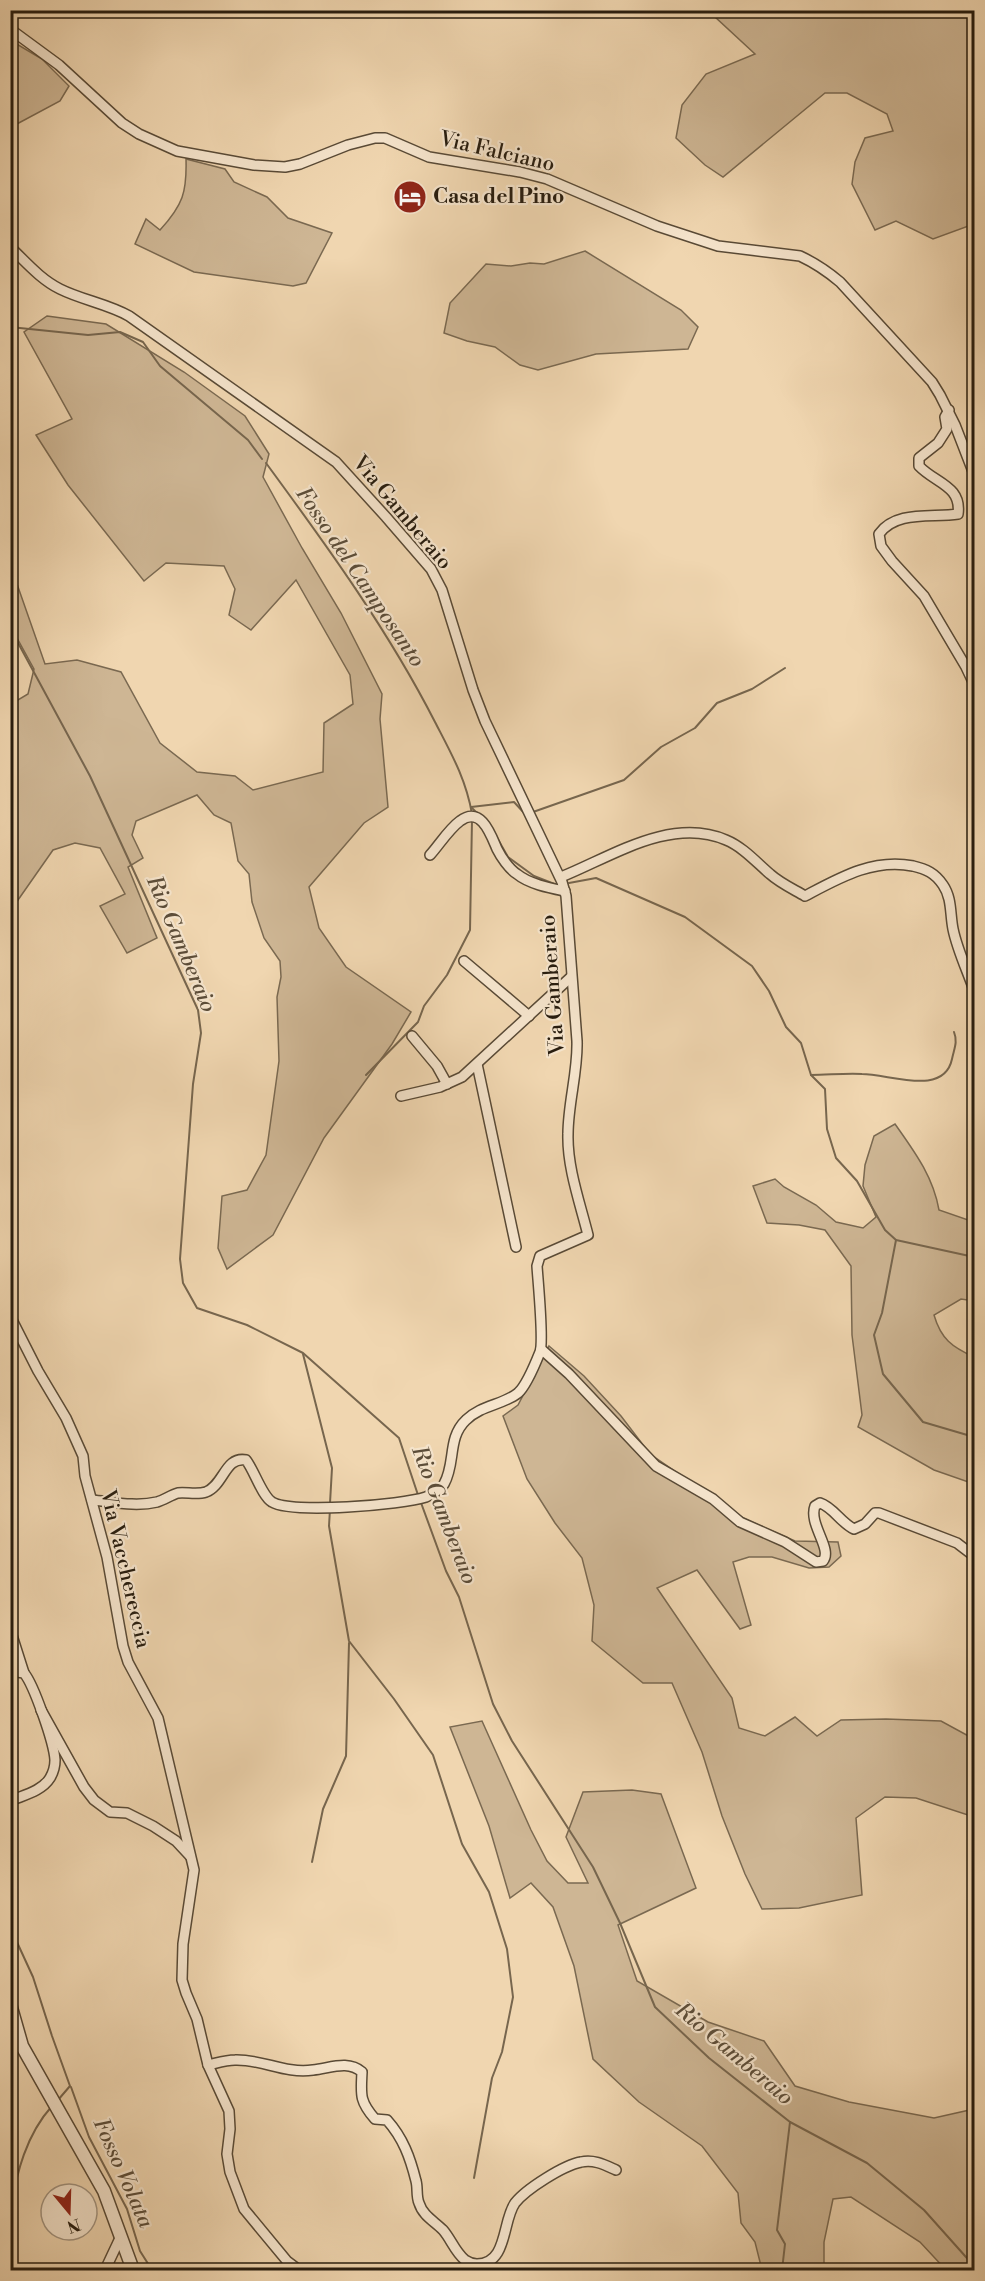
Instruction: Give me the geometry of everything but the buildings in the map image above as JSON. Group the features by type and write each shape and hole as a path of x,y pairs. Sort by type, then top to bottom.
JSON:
{"street":[{"name":"Via Falciano","path":"10,28 59,64 122,123 139,134 177,151 254,165 285,167 300,164 348,144 385,138 429,157 520,172 547,179 657,226 707,243 739,250 800,256 825,269 840,282 932,382 949,410 975,474"},
{"name":"Via Gamberaio","path":"10,247 38,275 56,287 114,308 129,316 336,462 432,570 439,583 485,721 561,877 565,891 577,1051 568,1143 588,1235 540,1256 537,1266 541,1349 520,1392 481,1409 458,1429 444,1484 426,1497 404,1501 292,1508 278,1505 267,1499 252,1468 246,1460 238,1458 233,1461 216,1486 205,1492 177,1493 158,1502 137,1504 92,1500"},
{"path":"949,410 945,417 947,429 938,443 919,458 919,466 927,475 956,493 959,504 958,514 920,515 896,520 884,527 879,534 881,546 924,596 975,684"},
{"path":"430,855 460,821 468,817 478,818 486,825 498,851 517,875 565,891"},
{"path":"561,877 636,844 682,833 708,835 726,840 772,875 805,896 854,872 882,864 905,864 929,870 944,885 951,906 953,929 975,990"},
{"path":"464,961 529,1016"},
{"path":"401,1096 447,1084 462,1077 570,977"},
{"path":"412,1036 447,1084"},
{"path":"477,1064 516,1247"},
{"name":"Via Vacchereccia","path":"10,1316 80,1448 107,1557 123,1646 128,1662 158,1718 194,1870 183,1944 182,1980 197,2019 208,2065 229,2111 227,2159 240,2200 263,2233 287,2261 299,2271"},
{"path":"541,1349 569,1374 656,1466 713,1499 740,1522 785,1542 816,1562 823,1561 826,1557 814,1516 815,1506 820,1503 854,1529 865,1524 875,1513 879,1513 957,1543 975,1556"},
{"path":"10,1629 24,1673 41,1710 55,1759 54,1768 44,1785 10,1801"},
{"path":"10,1671 24,1673"},
{"path":"41,1710 84,1787 94,1800 110,1812 127,1813 153,1826 176,1841 190,1856"},
{"path":"10,2004 22,2046 100,2183 122,2236 133,2271"},
{"path":"208,2065 237,2060 292,2071 342,2065 356,2067 362,2072 360,2092 369,2112 375,2119 387,2120 408,2150 417,2182 418,2202 424,2214 444,2231 464,2259 474,2265 485,2263 495,2257 501,2246 514,2204 529,2189 570,2165 582,2161 598,2162 616,2170"},
{"path":"105,2271 122,2236"}],"shaded area":[{"path":"712,11 974,11 974,224 933,239 896,221 875,230 852,184 855,162 865,138 893,131 887,114 847,93 825,93 723,177 705,165 676,138 682,105 706,74 755,54 714,16"},
{"path":"10,40 42,59 69,86 60,101 15,125 11,121"},
{"path":"186,159 225,169 234,182 267,197 288,218 332,233 306,283 293,286 194,272 135,244 146,219 160,230 179,205 186,180"},
{"path":"585,251 681,310 698,327 688,349 596,354 538,370 520,365 495,347 444,333 450,303 486,264 511,266 530,263 544,264"},
{"path":"47,316 106,324 184,372 245,416 269,454 263,477 341,613 382,694 380,719 388,807 364,823 309,887 319,928 346,967 411,1012 392,1044 324,1138 273,1235 227,1269 218,1248 222,1196 247,1190 266,1155 279,1061 277,997 281,977 280,961 264,938 252,902 249,874 238,861 231,823 214,815 197,795 136,821 132,835 143,858 128,867 157,938 127,953 100,906 125,894 100,848 75,843 53,850 11,910 11,699 18,700 28,694 34,669 11,627 11,580 17,584 45,664 77,660 121,672 160,743 197,772 235,776 253,790 323,772 324,723 353,704 350,675 296,580 251,630 229,615 235,589 224,566 166,563 144,581 68,485 36,435 72,419 24,332"},
{"path":"895,1124 916,1154 927,1175 939,1210 974,1222 974,1301 961,1299 934,1315 940,1330 948,1341 959,1350 974,1357 974,1484 934,1470 858,1427 862,1415 852,1335 851,1266 825,1230 799,1225 767,1223 753,1186 775,1179 784,1187 816,1205 836,1222 863,1228 876,1217 863,1186 865,1165 874,1136"},
{"path":"549,1346 584,1376 621,1416 650,1454 745,1519 795,1541 838,1542 841,1556 829,1567 809,1568 772,1557 749,1557 733,1562 751,1625 740,1629 697,1570 657,1588 732,1698 739,1728 765,1736 795,1717 817,1736 841,1720 941,1721 974,1739 974,1817 916,1798 885,1797 856,1818 862,1895 799,1908 762,1909 745,1874 722,1816 702,1752 672,1683 643,1683 592,1641 594,1605 582,1558 555,1523 527,1479 503,1416 518,1405"},
{"path":"482,1721 547,1861 568,1883 588,1883 566,1837 583,1792 632,1790 661,1794 696,1888 618,1925 637,1981 708,2022 764,2041 795,2086 849,2102 934,2118 974,2109 974,2270 946,2270 920,2242 851,2197 833,2199 824,2242 824,2270 762,2270 755,2242 741,2223 738,2193 702,2146 639,2102 593,2059 574,1966 553,1907 531,1883 510,1898 489,1826 450,1727"}],"waterway":[{"path":"10,327 88,335 120,332 143,342 160,366 248,440 262,459"},
{"name":"Fosso del Camposanto","path":"266,463 334,557 417,688 462,778 472,814"},
{"name":"Rio Gamberaio","path":"10,628 90,776 198,1010 201,1033 193,1084 180,1259 183,1283 197,1308 247,1325 303,1353 399,1438 418,1495"},
{"path":"533,812 624,780 661,747 695,728 717,703 752,689 785,668"},
{"path":"471,807 514,802 525,814"},
{"path":"471,807 479,815"},
{"path":"366,1075 418,1022 424,1006 447,975 470,930 472,820"},
{"path":"496,836 508,857 534,876 557,885"},
{"path":"569,883 596,878 685,917 752,966 769,991 786,1027 801,1043 811,1075 825,1089 827,1129 836,1158 857,1181 885,1230 896,1240 974,1257"},
{"path":"811,1075 862,1074 914,1081 939,1077 947,1071 952,1059 956,1042 954,1032"},
{"path":"896,1240 882,1313 874,1335 883,1374 923,1422 974,1437"},
{"path":"303,1354 332,1468 330,1503"},
{"name":"Rio Gamberaio","path":"420,1500 446,1571 459,1597 493,1704 512,1741 593,1867 620,1923 655,2007 709,2058 790,2122 867,2163 924,2210 974,2266"},
{"path":"330,1509 329,1526 349,1641 394,1699 433,1755 462,1844 489,1892 507,1949 513,1997 502,2052 492,2078 474,2178"},
{"path":"312,1862 323,1809 346,1756 349,1643"},
{"path":"10,1927 33,1977 70,2086 58,2100"},
{"name":"Fosso Volata","path":"71,2087 89,2137 127,2209 140,2251 152,2270"},
{"path":"10,2210 29,2142 35,2129 52,2106"},
{"path":"782,2270 785,2244 777,2230 790,2122"},
{"path":"10,2233 15,2270"}],"place":[{"name":"Casa del Pino","path":"410,197"}]}
